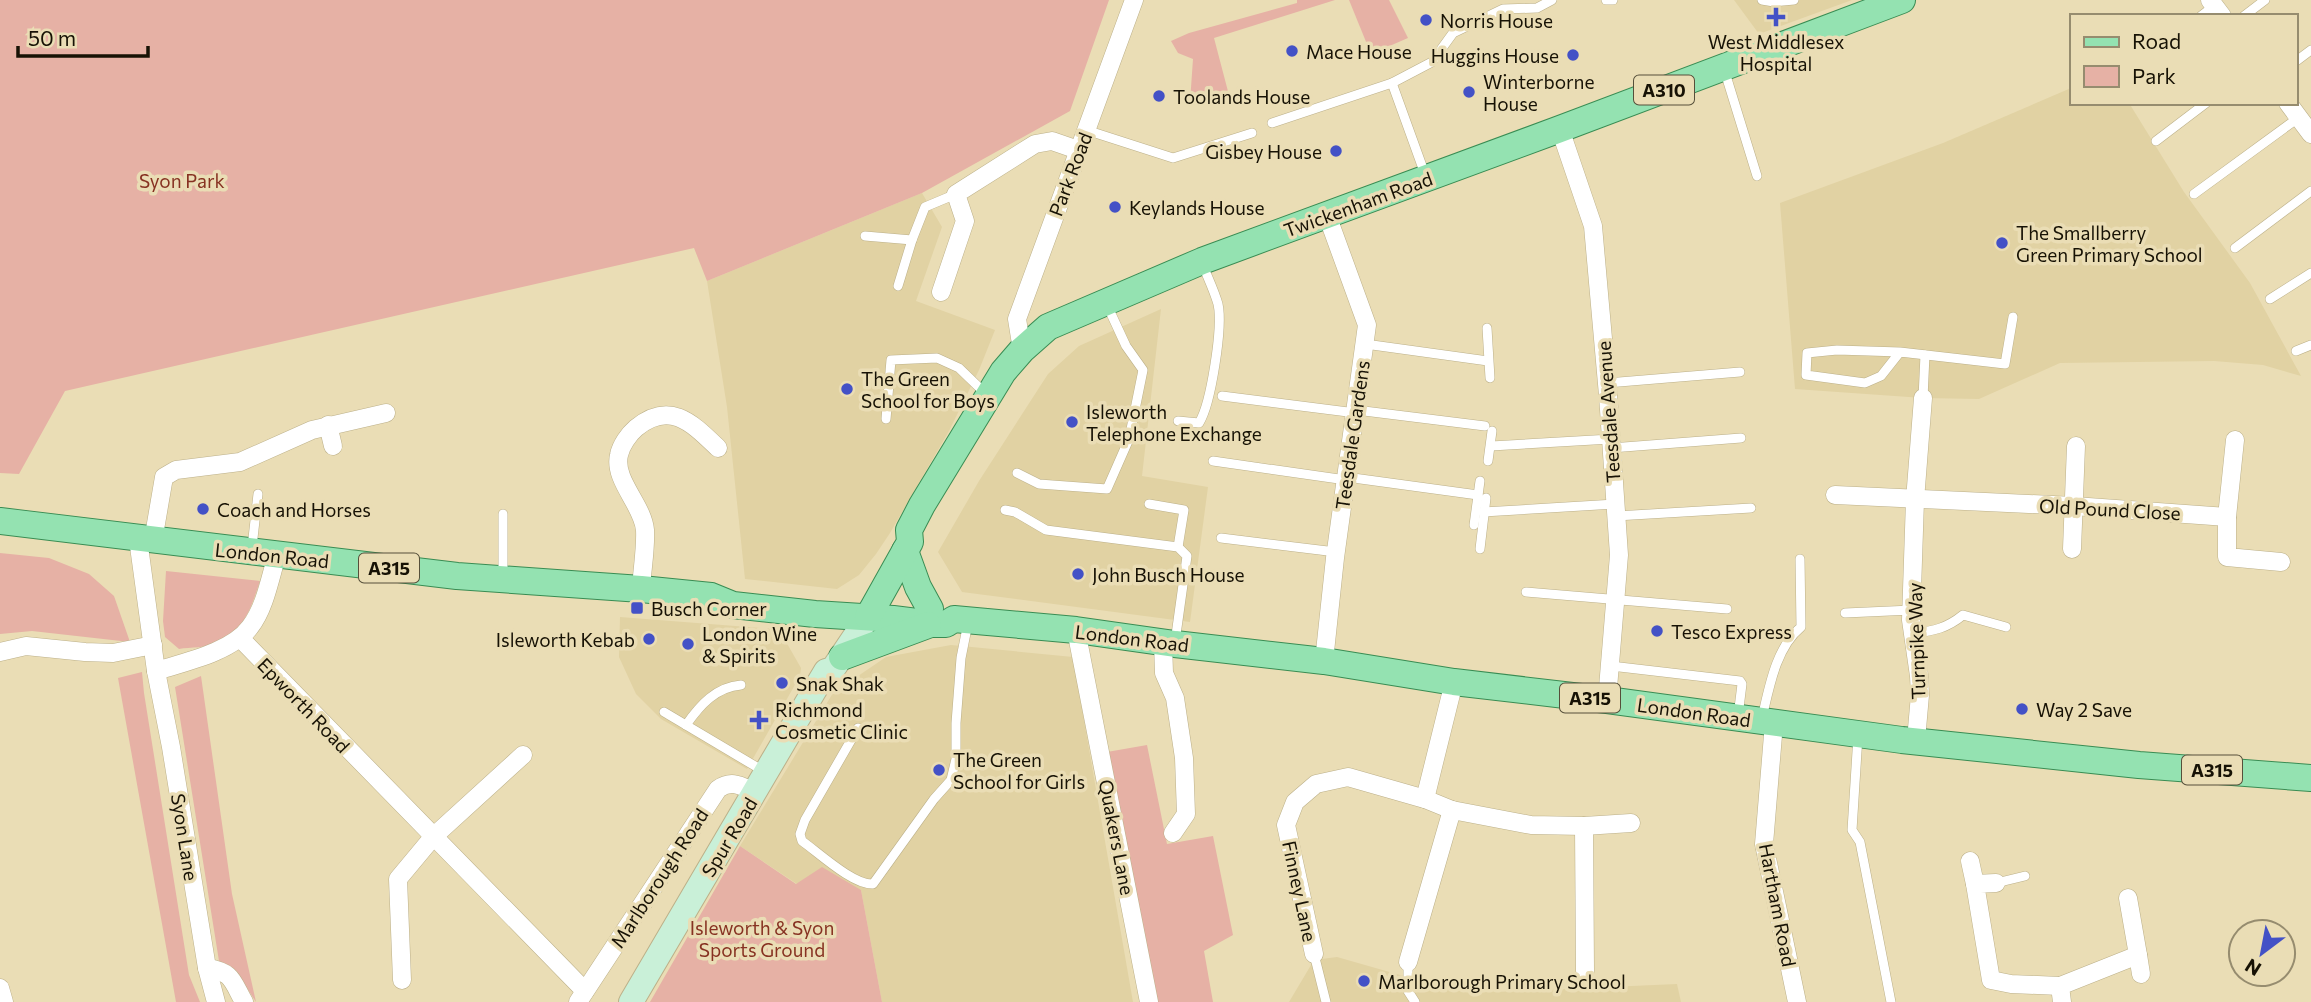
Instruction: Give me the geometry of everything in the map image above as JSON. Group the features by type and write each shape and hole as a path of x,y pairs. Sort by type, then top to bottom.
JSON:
{"main road":[{"name":"Twickenham Road","path":"863,609 907,540 1003,372 1022,350 1048,327 1202,261 1902,0"},
{"name":"London Road","path":"0,521 264,554 503,579 711,596 733,606 863,609 1076,631 1324,661 1454,682 1916,740 2139,765 2311,778"},
{"path":"834,664 907,631 946,618 912,573 907,540"},
{"name":"Spur Road","path":"631,1002 834,664 863,609"}],"street":[{"name":"Park Road","path":"1022,350 1017,319 1134,0"},
{"path":"2293,111 2311,134"},
{"name":"Teesdale Avenue","path":"1560,129 1593,226 1611,443 1619,555 1607,700"},
{"path":"941,292 965,221 956,194 1035,144 1052,141 1078,150"},
{"name":"Teesdale Gardens","path":"1324,661 1367,326 1327,215"},
{"name":"Turnpike Way","path":"1916,740 1920,695 1912,610 1915,500 1923,398"},
{"path":"332,446 328,425 386,413"},
{"path":"641,589 645,529 640,513 622,479 618,455 629,433 648,418 671,414 695,426 718,448"},
{"name":"Syon Lane","path":"216,1002 207,968 156,671 146,540 164,477 176,470 240,462 328,425"},
{"path":"2235,440 2227,517 2227,557 2281,562"},
{"path":"2072,549 2076,446"},
{"path":"1835,495 1915,500"},
{"name":"Old Pound Close","path":"1915,500 2074,506 2227,517"},
{"path":"156,671 201,657 240,638 259,611 264,554"},
{"name":"Quakers Lane","path":"1076,631 1149,1002"},
{"name":"Epworth Road","path":"240,638 433,837 581,996"},
{"path":"1169,643 1164,673 1175,698 1184,758 1186,814 1173,833"},
{"path":"0,652 26,646 113,653 153,645"},
{"path":"1425,799 1454,682"},
{"name":"Hartham Road","path":"1758,720 1764,844 1797,1002"},
{"path":"402,980 398,879 433,837 523,755"},
{"name":"Finney Lane","path":"1314,954 1286,825 1295,802 1316,784 1348,777 1425,799 1452,810 1531,825 1631,823"},
{"name":"Marlborough Road","path":"581,996 718,789 726,783 761,783"},
{"path":"1408,962 1452,810"},
{"path":"1584,826 1585,971"},
{"path":"1970,861 1991,980 2061,994 2138,955"},
{"path":"1975,884 1996,883"},
{"path":"2129,898 2141,974"},
{"path":"207,968 229,975 244,1002"}],"lane":[{"path":"1272,123 1392,83 1432,62 1453,33 1503,9 1537,8 1552,0"},
{"path":"1606,0 1613,0"},
{"path":"1762,0 1794,0"},
{"path":"2246,14 2264,0"},
{"path":"1724,68 1758,176"},
{"path":"1392,83 1426,179"},
{"path":"2156,141 2203,105"},
{"path":"2194,194 2293,111"},
{"path":"1086,130 1173,158 1252,133"},
{"path":"2235,248 2311,191"},
{"path":"898,286 925,207 956,194"},
{"path":"865,236 912,240"},
{"path":"1178,421 1199,424 1206,413 1211,385 1219,314 1202,261"},
{"path":"2270,299 2311,273"},
{"path":"1017,473 1039,484 1107,489 1129,439 1143,370 1126,346 1105,301"},
{"path":"1900,352 1881,376 1865,383 1806,375 1807,353 1837,350 1900,352 2005,364 2013,317"},
{"path":"1487,328 1490,378"},
{"path":"1365,344 1488,360"},
{"path":"2296,351 2311,345"},
{"path":"1923,398 1925,355"},
{"path":"886,418 891,360 937,358 959,369 988,396"},
{"path":"1606,383 1740,372"},
{"path":"1222,396 1488,428 1491,446 1488,461"},
{"path":"1491,446 1741,438"},
{"path":"1213,461 1482,496"},
{"path":"1480,481 1483,512 1480,549"},
{"path":"258,494 264,554"},
{"path":"1474,525 1482,496"},
{"path":"1149,504 1184,510 1178,547"},
{"path":"1483,512 1751,508"},
{"path":"1006,510 1015,512 1046,530 1178,547 1187,556 1169,643"},
{"path":"503,514 503,579"},
{"path":"1221,538 1336,552"},
{"path":"1758,720 1790,636 1801,627 1800,559"},
{"path":"1526,592 1727,609"},
{"path":"1845,613 1912,610"},
{"path":"1914,633 1937,631 1963,615 2006,627"},
{"path":"858,728 805,820 800,834 802,841 848,874 865,884 873,884 934,799 951,780 956,759 961,658 946,618"},
{"path":"1611,666 1740,681 1758,720"},
{"path":"686,725 700,705 729,686 741,685"},
{"path":"664,712 686,725 761,783"},
{"path":"1858,733 1852,830 1860,842 1891,1002"},
{"path":"1996,883 2025,876"},
{"path":"1314,954 1326,1002"},
{"path":"1408,962 1408,991 1415,1002"}],"shaded area":[{"name":"West Middlesex Hospital","path":"1734,0 1852,0 1759,34"},
{"name":"The Smallberry Green Primary School","path":"2070,88 2070,105 2130,105 2184,192 2250,283 2301,376 2263,365 2214,361 2060,363 1979,399 1795,389 1780,203 1943,143"},
{"name":"The Green School for Boys","path":"922,193 942,227 916,301 995,330 979,370 949,431 890,533 859,575 837,589 745,579 727,407 707,281"},
{"path":"1161,309 1142,476 1208,487 1190,622 962,592 938,552 979,481 1048,374 1079,346"},
{"path":"620,617 774,629 781,633 801,668 800,676 747,769 661,719 636,694 619,657"},
{"name":"The Green School for Girls","path":"951,645 1073,657 1133,1002 882,1002 861,890 797,884 740,846 833,693 886,657"},
{"name":"Marlborough Primary School","path":"1337,957 1407,977 1496,992 1677,984 1681,1002 1289,1002 1314,960"}],"green space":[{"name":"Syon Park","path":"0,0 1109,0 1070,111 922,193 707,281 694,248 65,391 19,474 0,473"},
{"path":"1297,0 1335,0 1214,38 1230,99 1190,102 1193,59 1178,53 1171,41 1189,33 1297,3"},
{"path":"1349,0 1389,0 1408,38 1371,54"},
{"path":"0,553 49,558 89,574 114,596 130,642 32,631 0,634"},
{"path":"166,571 260,581 246,617 227,637 213,645 179,649 165,637 163,621"},
{"path":"142,672 189,975 200,1002 176,1002 118,678"},
{"path":"201,676 232,894 256,1002 235,970 219,961 175,687"},
{"path":"1147,745 1167,844 1213,836 1233,935 1204,951 1213,1002 1156,1002 1107,752"},
{"name":"Isleworth & Syon Sports Ground","path":"740,846 796,884 822,867 861,890 882,1002 650,1002"}],"place":[{"name":"West Middlesex Hospital","path":"1776,17"},
{"name":"Norris House","path":"1426,20"},
{"name":"Mace House","path":"1292,51"},
{"name":"Huggins House","path":"1573,55"},
{"name":"Winterborne House","path":"1469,92"},
{"name":"Toolands House","path":"1159,96"},
{"name":"Gisbey House","path":"1336,151"},
{"name":"Keylands House","path":"1115,207"},
{"name":"The Smallberry Green Primary School","path":"2002,243"},
{"name":"The Green School for Boys","path":"847,389"},
{"name":"Isleworth Telephone Exchange","path":"1072,422"},
{"name":"Coach and Horses","path":"203,509"},
{"name":"John Busch House","path":"1078,574"},
{"name":"Busch Corner","path":"637,608"},
{"name":"Tesco Express","path":"1657,631"},
{"name":"Isleworth Kebab","path":"649,639"},
{"name":"London Wine & Spirits","path":"688,644"},
{"name":"Snak Shak","path":"782,683"},
{"name":"Way 2 Save","path":"2022,709"},
{"name":"Richmond Cosmetic Clinic","path":"759,720"},
{"name":"The Green School for Girls","path":"939,770"},
{"name":"Marlborough Primary School","path":"1364,981"}]}
